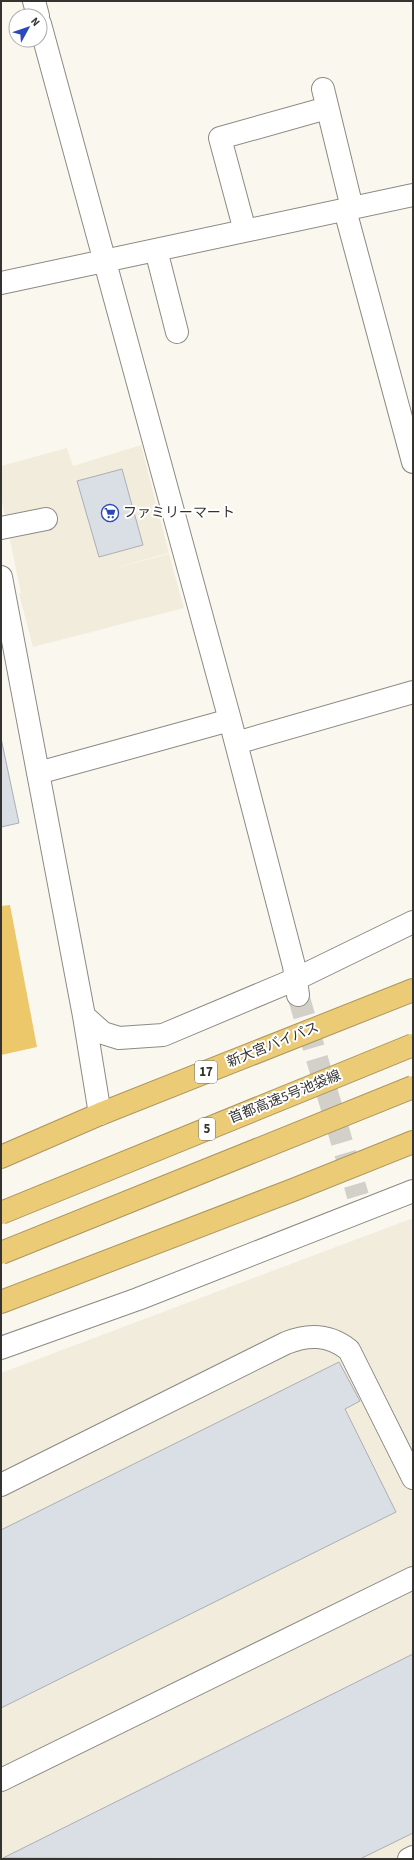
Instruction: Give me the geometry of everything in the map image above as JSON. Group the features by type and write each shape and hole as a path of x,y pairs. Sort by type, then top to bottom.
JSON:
{"highway":[{"name":"新大宮バイパス","path":"1,1157 100,1114 413,990"},
{"name":"首都高速5号池袋線","path":"1,1212 413,1045"},
{"path":"1,1253 413,1087"},
{"path":"1,1302 293,1190 413,1142"}],"street":[{"path":"47,48 106,260 230,720 286,934 297,987"},
{"path":"245,231 220,138 325,98 348,209 413,462"},
{"path":"1,283 413,195"},
{"path":"156,250 177,332"},
{"path":"1,528 46,519"},
{"path":"1,577 84,1016 100,1114"},
{"path":"236,743 413,692"},
{"path":"38,773 230,720"},
{"path":"84,1016 103,1032 118,1038 158,1036 297,987 413,922"},
{"path":"1,1348 138,1299 360,1204 413,1191"},
{"path":"1,1484 286,1343 295,1339 312,1336 332,1340 349,1350 413,1478"},
{"path":"1,1780 413,1578"},
{"path":"409,1859 413,1857"}],"shaded area":[{"path":"141,445 169,553 104,571 169,554 184,608 33,647 19,594 21,593 1,497 1,466 67,448 73,466"},
{"path":"10,905 37,1047 1,1055 1,906"},
{"path":"413,1218 413,1859 1,1859 1,1373"}],"building":[{"path":"122,469 143,545 99,557 77,481"},
{"path":"1,738 19,823 1,827"},
{"path":"339,1362 360,1401 345,1409 396,1512 1,1708 1,1530"},
{"path":"413,1654 413,1833 360,1859 3,1858"}],"tunnel":[{"path":"298,995 358,1196"}],"place":[{"name":"ファミリーマート","path":"110,513"}]}
